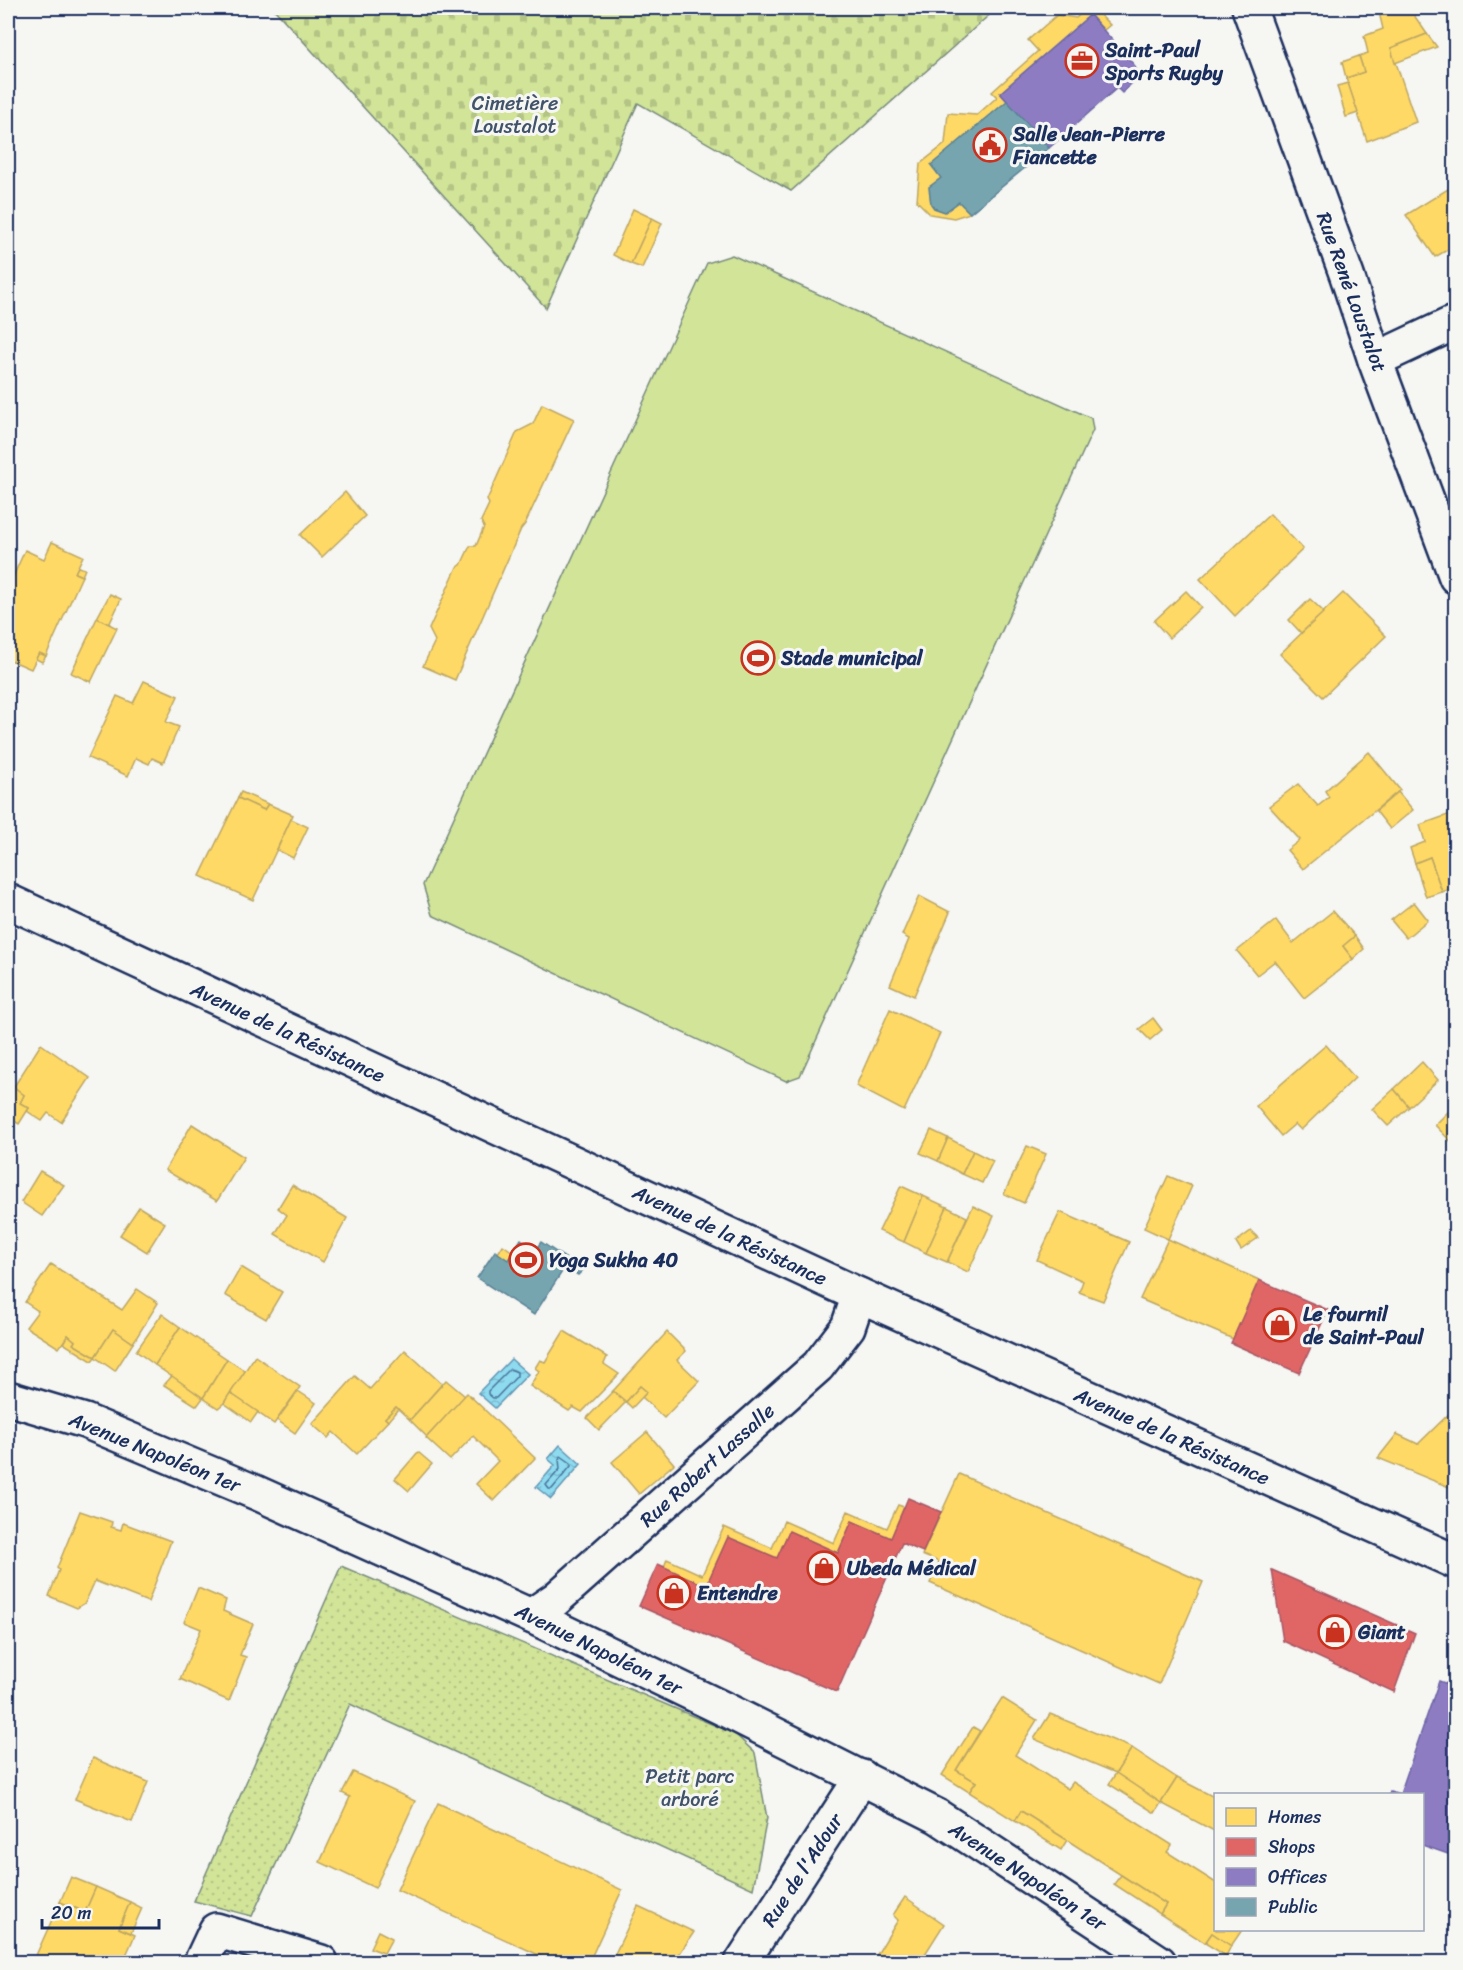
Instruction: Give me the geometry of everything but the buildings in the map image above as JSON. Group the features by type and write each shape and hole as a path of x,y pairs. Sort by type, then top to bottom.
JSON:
{"street":[{"name":"Rue René Loustalot","path":"1249,8 1455,577"},
{"path":"1375,360 1455,322"},
{"name":"Avenue de la Résistance","path":"8,901 860,1295 1455,1562"},
{"name":"Rue Robert Lassalle","path":"531,1616 556,1599 818,1366 848,1327 860,1295"},
{"name":"Avenue Napoléon 1er","path":"8,1398 85,1421 257,1493 531,1616 862,1777 937,1816 1159,1962"},
{"name":"Rue de l'Adour","path":"742,1962 862,1777"},
{"path":"201,1962 216,1930 321,1962"}],"green space":[{"name":"Cimetière Loustalot","path":"273,8 997,8 791,191 638,103 546,308"},
{"name":"Stade municipal","path":"732,255 1091,418 1093,430 800,1076 786,1081 432,915 423,885 707,263"},
{"name":"Petit parc arboré","path":"341,1566 735,1734 755,1753 767,1818 753,1889 350,1704 252,1916 194,1901"}],"water":[{"path":"511,1359 528,1374 495,1408 478,1393"},
{"path":"560,1445 581,1464 551,1499 536,1487 555,1465 548,1459"}],"place":[{"name":"Saint-Paul Sports Rugby","path":"1082,61"},
{"name":"Salle Jean-Pierre Fiancette","path":"990,145"},
{"name":"Stade municipal","path":"758,658"},
{"name":"Yoga Sukha 40","path":"526,1260"},
{"name":"Le fournil de Saint-Paul","path":"1280,1325"},
{"name":"Ubeda Médical","path":"824,1568"},
{"name":"Entendre","path":"674,1593"},
{"name":"Giant","path":"1335,1632"}]}
